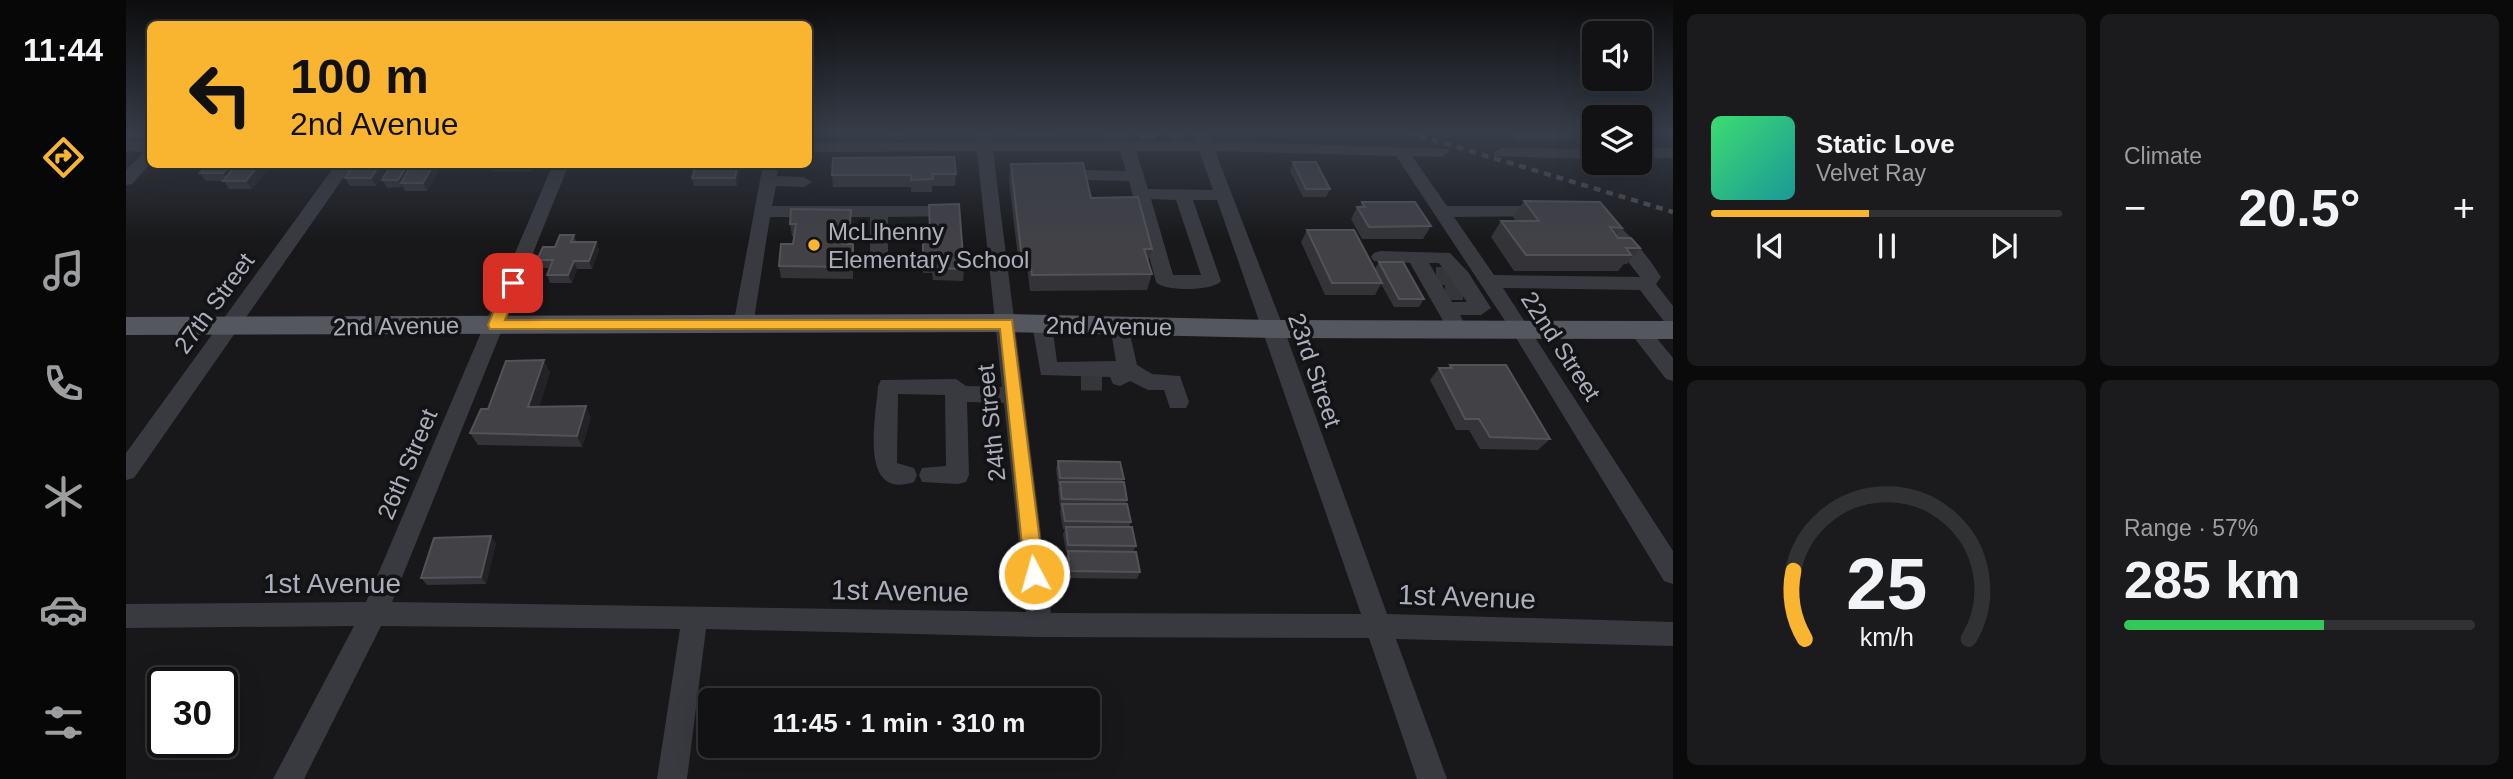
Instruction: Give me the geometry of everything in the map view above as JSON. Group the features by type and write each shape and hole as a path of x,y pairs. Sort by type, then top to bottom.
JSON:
{"main road":[{"name":"2nd Avenue","path":"126,326 225,328 1006,323 1274,329 1457,289 1520,328 1673,330"}],"street":[{"name":"27th Street","path":"126,471 225,328 342,168"},
{"name":"26th Street","path":"288,779 374,614 559,168"},
{"name":"24th Street","path":"987,168 1040,625"},
{"path":"1134,168 1165,282 1212,281 1183,194"},
{"name":"23rd Street","path":"1214,168 1274,329 1376,626 1432,779"},
{"name":"22nd Street","path":"1412,168 1442,212 1457,289 1520,328 1673,573"},
{"path":"743,326 770,173 804,181"},
{"path":"1085,175 1136,176"},
{"path":"1141,194 1224,195"},
{"path":"879,211 879,253"},
{"path":"763,212 951,211"},
{"path":"1416,257 1457,289 1645,284 1652,277 1614,232 1594,218 1568,211 1442,212"},
{"path":"1380,257 1444,257 1457,289"},
{"path":"1645,284 1673,319"},
{"path":"1042,324 1048,370"},
{"path":"1120,326 1128,369"},
{"path":"1639,330 1673,373"},
{"path":"1048,370 1068,380 1117,380 1128,369"},
{"path":"1012,370 1128,369 1148,382 1173,382 1178,402"},
{"path":"906,475 895,476 886,467 888,386 956,387 958,475 930,475"},
{"path":"956,394 1014,395"},
{"name":"1st Avenue","path":"126,616 374,614 695,617 1040,625 1376,626 1673,634"},
{"path":"672,779 695,617"}],"building":[{"path":"204,168 227,168 223,173 200,173"},
{"path":"233,168 256,168 246,181 223,181"},
{"path":"351,168 377,168 371,178 345,178"},
{"path":"389,168 405,168 398,180 382,180"},
{"path":"409,168 431,168 423,183 401,183"},
{"path":"695,168 737,168 735,178 692,178"},
{"path":"832,168 955,168 956,174 932,174 933,179 911,180 911,175 832,175"},
{"path":"1012,168 1084,168 1091,198 1138,197 1152,249 1144,249 1152,274 1032,275 1029,251 1021,251"},
{"path":"1296,168 1319,168 1330,189 1306,189"},
{"path":"1524,201 1600,202 1622,228 1610,227 1618,238 1631,238 1640,248 1626,248 1631,255 1526,255 1501,221 1539,221"},
{"path":"1362,202 1415,202 1431,226 1369,227 1357,207 1365,207"},
{"path":"959,204 964,269 933,268 933,261 923,261 923,234 930,233 929,205"},
{"path":"791,209 851,210 850,224 844,224 843,244 853,244 853,267 779,266 781,244 793,244 796,224 790,224"},
{"path":"1307,230 1354,230 1382,283 1332,283"},
{"path":"560,235 574,235 571,242 596,242 589,261 574,261 568,275 547,275 553,260 537,260 543,247 555,247"},
{"path":"1379,262 1403,262 1424,299 1399,299"},
{"path":"544,360 528,407 586,406 577,436 470,433 481,409 488,409 506,361"},
{"path":"1450,365 1506,365 1550,439 1490,437 1479,419 1465,419 1439,368 1452,368"},
{"path":"1058,461 1120,462 1124,479 1060,478"},
{"path":"1060,482 1124,482 1127,500 1062,499"},
{"path":"1062,504 1127,504 1131,522 1065,521"},
{"path":"1066,527 1132,527 1136,546 1068,545"},
{"path":"491,536 481,577 421,578 434,538"},
{"path":"1068,551 1136,552 1140,572 1070,571"}],"tunnel":[{"path":"1436,276 1454,276"},
{"path":"1445,291 1463,291"},
{"path":"1081,380 1102,380"}],"railway":[{"path":"1528,168 1673,212"}],"place":[{"name":"McLlhenny Elementary School","path":"814,245"}],"route":[{"path":"513,283 495,325 1006,323 1034,574"}]}
